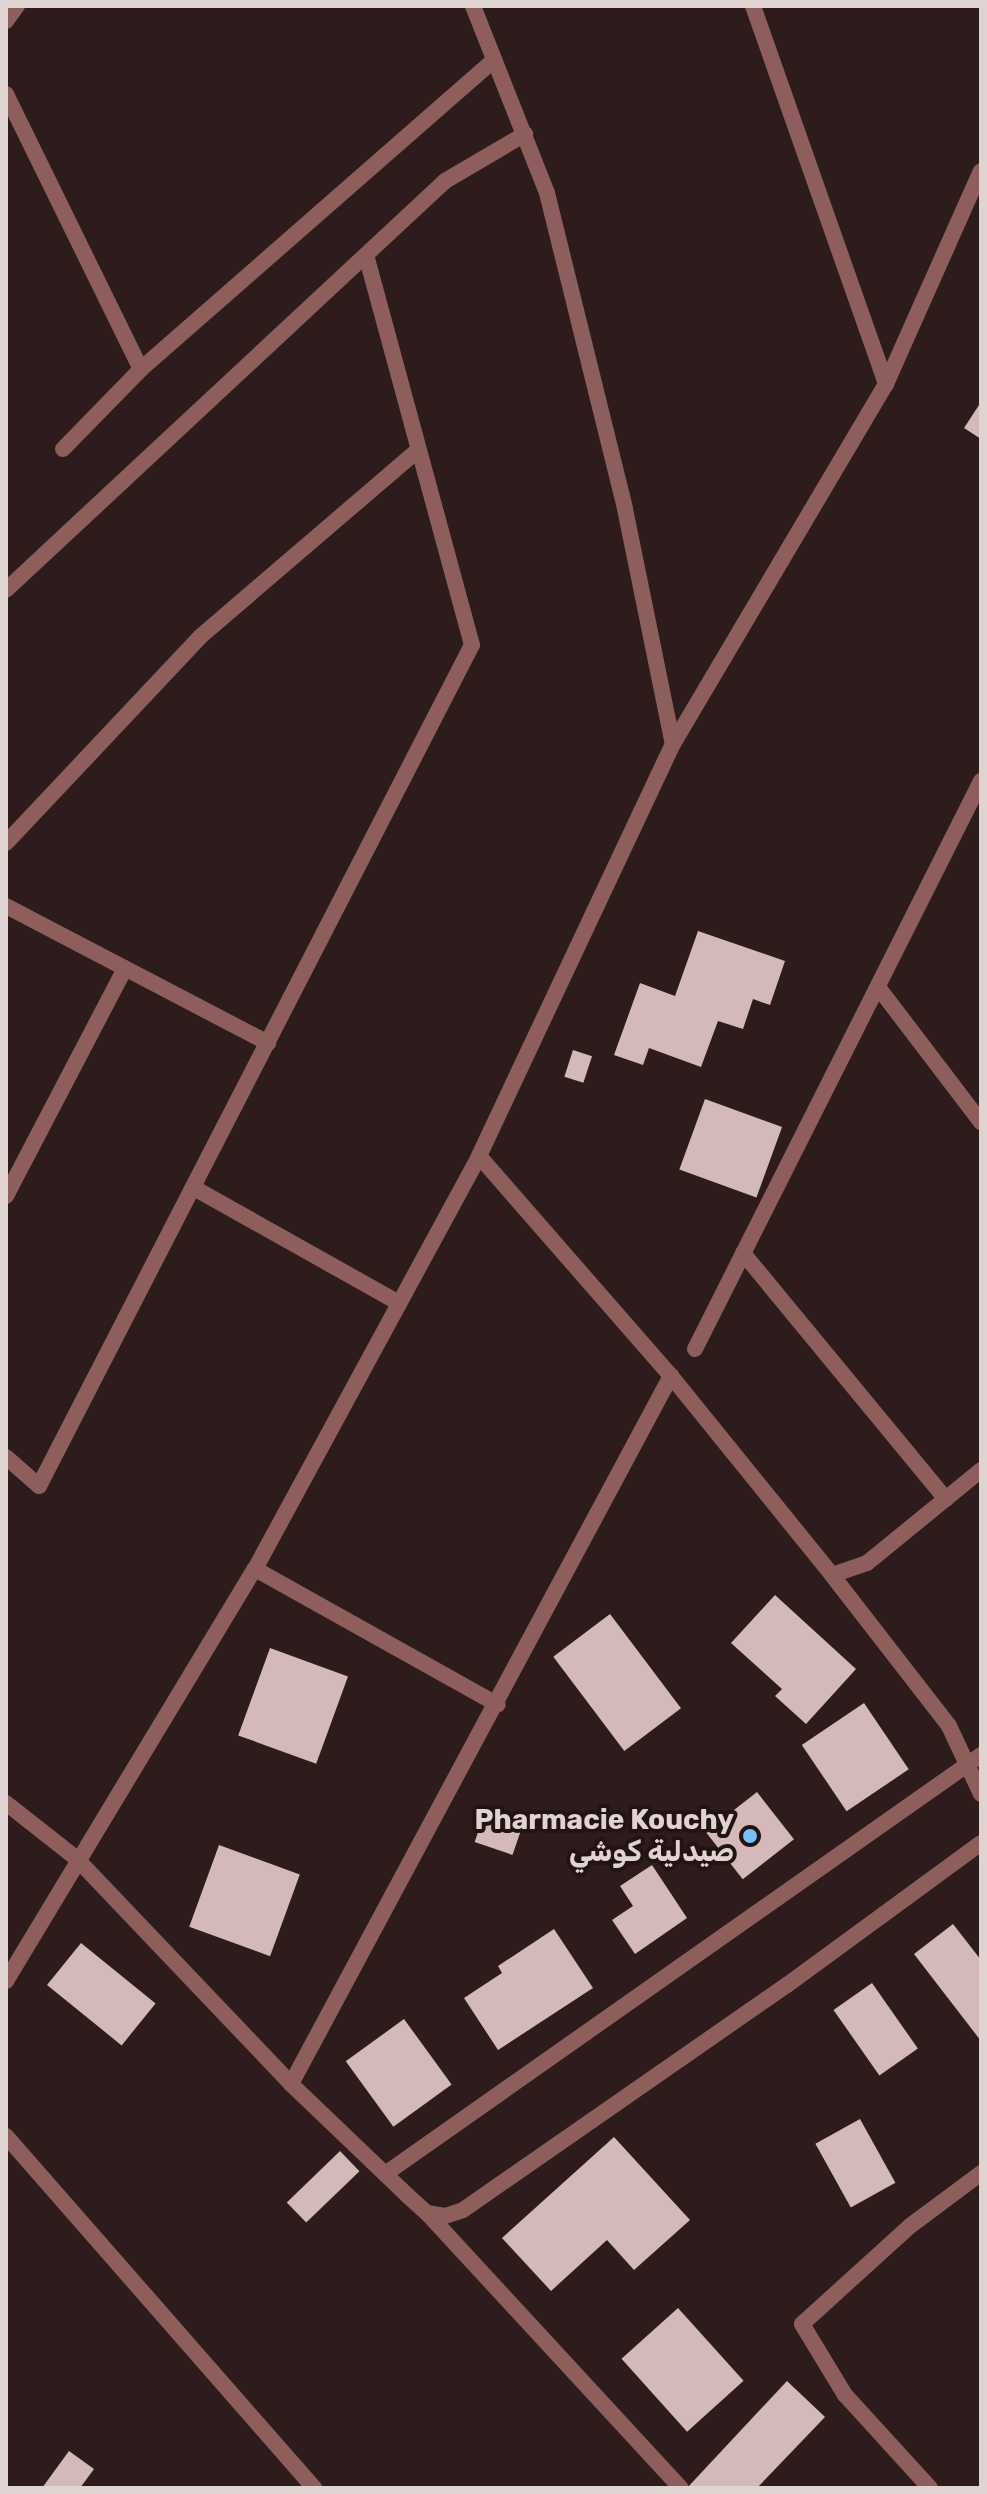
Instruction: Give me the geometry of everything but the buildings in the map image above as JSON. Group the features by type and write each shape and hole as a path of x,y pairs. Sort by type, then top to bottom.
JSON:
{"street":[{"path":"6,21 17,6"},
{"path":"473,6 547,193 625,509 673,744"},
{"path":"753,6 886,384"},
{"path":"63,449 141,369 493,61"},
{"path":"6,94 141,369"},
{"path":"6,590 445,181 525,134"},
{"path":"6,1981 76,1858 255,1569 479,1156 673,744 886,384 981,171"},
{"path":"6,1457 39,1486 472,645 416,452 366,255"},
{"path":"6,843 201,636 416,452"},
{"path":"695,1349 981,781"},
{"path":"6,906 268,1043"},
{"path":"6,1196 125,968"},
{"path":"878,987 981,1122"},
{"path":"479,1156 671,1376 832,1575 975,1760 981,1794"},
{"path":"194,1188 399,1303"},
{"path":"743,1253 946,1499"},
{"path":"291,2084 498,1705 671,1376"},
{"path":"832,1575 867,1563 981,1470"},
{"path":"255,1569 498,1705"},
{"path":"385,2174 975,1760"},
{"path":"6,1803 76,1858 291,2084 427,2213 681,2488"},
{"path":"427,2213 445,2216 463,2210 981,1843"},
{"path":"6,2136 314,2488"},
{"path":"930,2488 845,2395 802,2324 910,2226 981,2173"}],"place":[{"name":"Pharmacie Kouchy صيدلية كوشي","path":"750,1836"}]}
